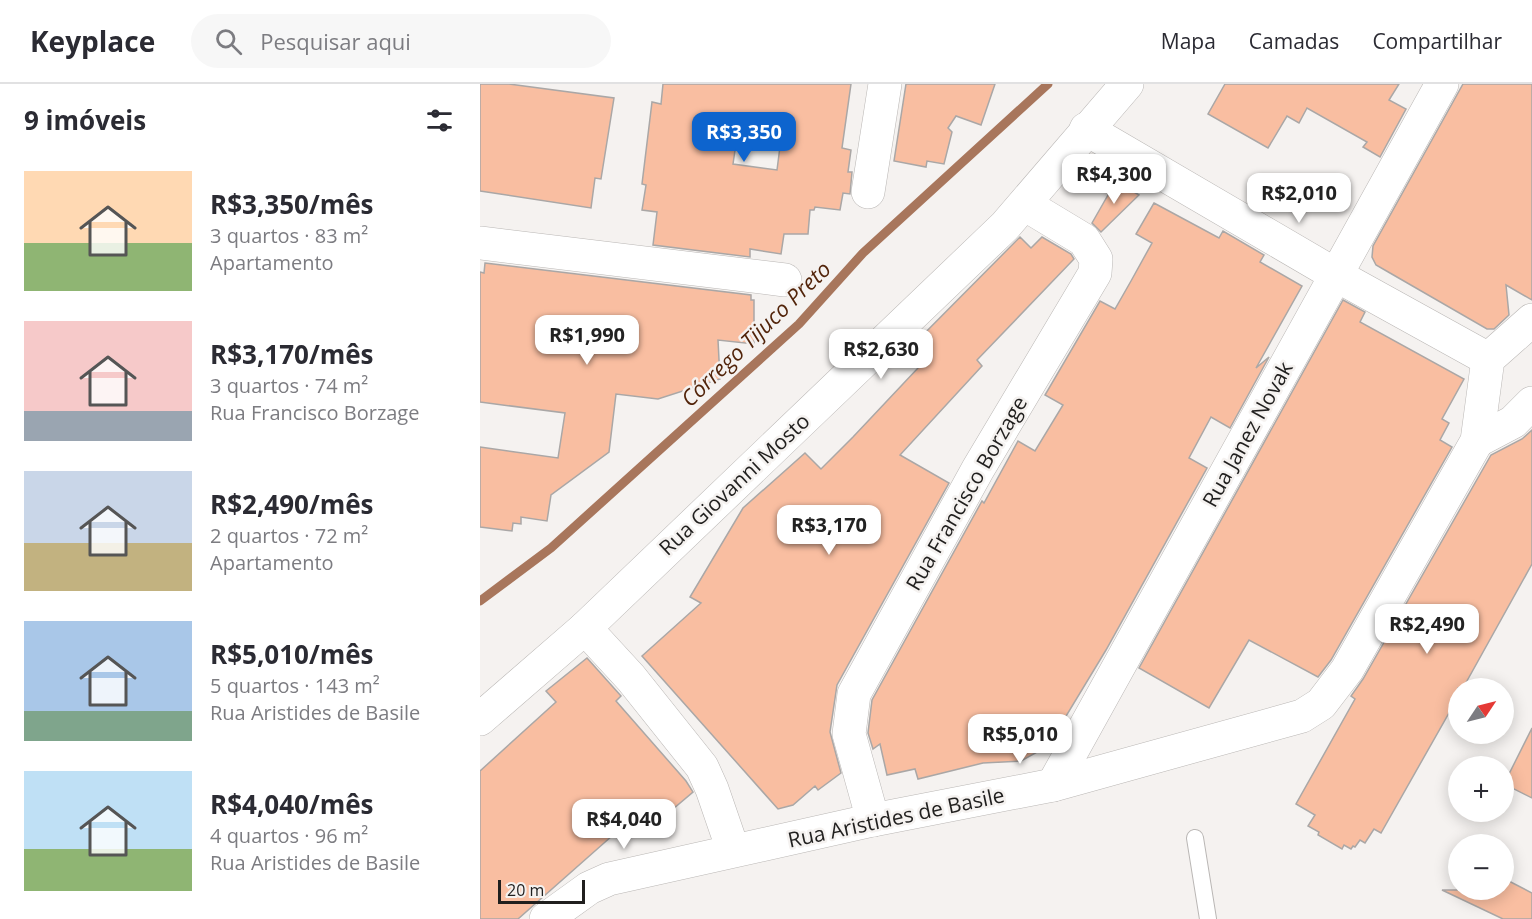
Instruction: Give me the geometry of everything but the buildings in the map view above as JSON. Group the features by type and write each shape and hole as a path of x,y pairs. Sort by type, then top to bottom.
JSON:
{"street":[{"path":"868,192 885,84"},
{"name":"Rua Giovanni Mosto","path":"480,719 585,628 1026,205 1086,129 1127,84"},
{"name":"Rua Janez Novak","path":"1053,785 1442,84"},
{"path":"1086,129 1336,275 1488,359"},
{"name":"Rua Francisco Borzage","path":"873,820 849,734 854,694 978,469 1095,273 1096,259 1084,240 1026,205"},
{"path":"480,243 785,280"},
{"path":"1477,441 1488,359 1501,345 1532,320"},
{"path":"1477,441 1513,422 1532,403"},
{"name":"Rua Aristides de Basile","path":"546,919 589,888 609,879 873,820 1053,785 1258,731 1302,716 1321,704 1347,670 1477,441"},
{"path":"585,628 631,678 702,767 733,850"}],"lane":[{"path":"1195,838 1208,919"}],"waterway":[{"name":"Córrego Tijuco Preto","path":"480,601 551,548 799,324 863,253 1048,84"}]}
